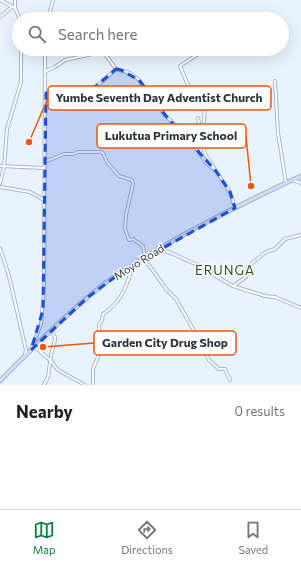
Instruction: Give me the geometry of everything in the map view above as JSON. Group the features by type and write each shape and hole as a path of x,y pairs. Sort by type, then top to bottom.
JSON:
{"main road":[{"name":"Moyo Road","path":"0,381 24,356 88,297 127,268 159,248 235,208 301,176"}],"street":[{"path":"0,0 15,8"},
{"path":"14,0 17,12"},
{"path":"50,12 53,0"},
{"path":"0,17 12,7"},
{"path":"0,184 4,167 7,129 18,97 21,82 21,56"},
{"path":"31,350 41,324 43,310 45,56"},
{"path":"46,70 55,67 65,60 80,56"},
{"path":"107,56 116,69 130,73 139,80 165,115 186,136 206,163 216,172"},
{"path":"195,56 180,66 189,87 199,97 203,105 205,112 201,130"},
{"path":"46,92 95,87 104,82 116,69"},
{"path":"275,81 278,137 286,183"},
{"path":"198,118 205,154 230,192 235,208"},
{"path":"45,161 64,154 101,152 119,176 132,180 125,229 129,240 134,239 143,246 145,257"},
{"path":"0,166 44,168"},
{"path":"293,180 301,183"},
{"path":"0,187 30,192 44,201"},
{"path":"233,286 246,277 248,267 266,252 275,249 286,239 301,235"},
{"path":"0,248 9,276 26,350 24,356"},
{"path":"159,248 196,265 207,268 212,274 233,286 265,296 275,297 301,308"},
{"path":"140,260 149,266 166,289 176,299 194,329 209,360 219,369 226,369 230,380"},
{"path":"93,385 93,369 100,352 99,325 103,314 112,308 122,297 131,271 127,268"},
{"path":"44,385 48,377 55,340 55,337 51,331"},
{"path":"100,342 124,348 159,351 182,349 200,344"},
{"path":"35,346 58,370 85,385"}],"highlighted area":[{"path":"116,69 121,70 139,80 165,115 216,171 230,192 235,208 127,268 88,297 31,350 43,310 46,93 95,87"}],"place":[{"name":"Yumbe Seventh Day Adventist Church","path":"29,142"},
{"name":"Lukutua Primary School","path":"251,186"},
{"name":"Garden City Drug Shop","path":"43,347"}],"district":[{"name":"ERUNGA","path":"225,270"}]}
